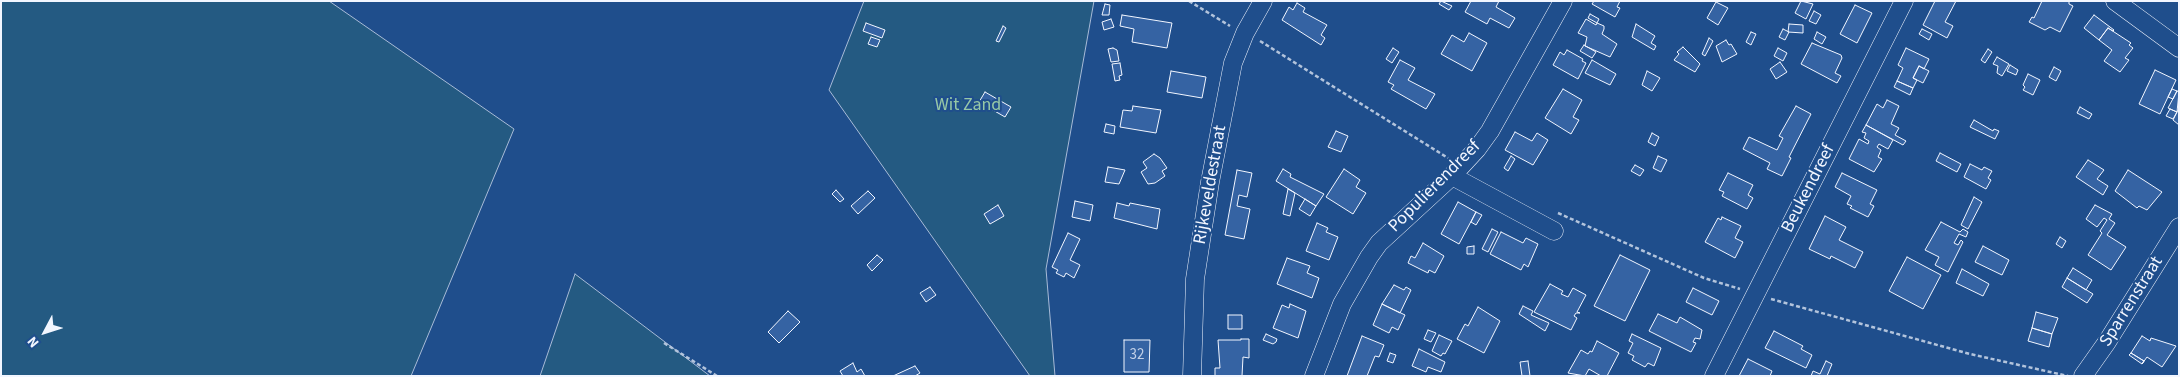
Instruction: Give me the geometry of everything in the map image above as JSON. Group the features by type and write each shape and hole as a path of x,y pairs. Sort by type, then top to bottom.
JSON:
{"street":[{"name":"Rijkeveldestraat","path":"1192,376 1195,279 1210,182 1233,63 1244,32 1263,1"},
{"name":"Populierendreef","path":"1314,376 1342,304 1369,257 1394,228 1457,171 1490,130 1563,1"},
{"name":"Beukendreef","path":"1714,376 1904,1"},
{"path":"2115,1 2179,48"},
{"path":"1457,171 1554,230"},
{"name":"Sparrenstraat","path":"2083,376 2107,342 2179,227"}],"path":[{"path":"1188,1 1244,32 1457,171"},
{"path":"1554,211 1704,278 1970,354 2068,376"},
{"path":"664,343 717,376"}],"green space":[{"path":"1,1 329,1 514,129 411,376 1,376"},
{"name":"Wit Zand","path":"864,1 1094,1 1046,269 1055,376 1030,376 829,90"},
{"path":"575,274 710,376 540,376"}],"building":[{"path":"1441,1 1452,6 1449,10 1439,4"},
{"path":"1471,1 1499,1 1496,7 1515,18 1509,28 1490,18 1487,24 1465,12"},
{"path":"1594,1 1620,1 1617,7 1620,8 1615,17 1592,4"},
{"path":"1801,1 1813,4 1806,19 1795,13"},
{"path":"1935,1 1956,1 1945,22 1953,26 1947,38 1923,25"},
{"path":"2042,1 2069,1 2069,4 2073,6 2060,32 2050,27 2045,30 2029,22 2032,17 2034,18"},
{"path":"1716,2 1728,8 1718,25 1707,18"},
{"path":"1297,3 1305,8 1303,12 1327,25 1321,35 1325,38 1321,45 1282,20 1289,7 1293,10"},
{"path":"1105,4 1110,5 1109,15 1102,15"},
{"path":"1855,5 1872,13 1857,43 1840,34"},
{"path":"1814,11 1821,15 1816,24 1809,21"},
{"path":"1590,14 1599,19 1597,23 1588,18"},
{"path":"1122,15 1172,23 1167,48 1132,42 1134,29 1120,26"},
{"path":"2094,15 2114,30 2108,28 2099,40 2084,28"},
{"path":"1111,19 1114,27 1104,30 1102,22"},
{"path":"1586,19 1596,25 1597,23 1604,26 1602,34 1617,44 1610,57 1585,46 1587,37 1578,33"},
{"path":"866,23 885,30 882,38 863,31"},
{"path":"1636,24 1655,36 1651,43 1656,46 1654,50 1632,37"},
{"path":"1789,24 1803,25 1803,33 1788,32"},
{"path":"1003,26 1006,28 999,42 996,41"},
{"path":"2108,28 2131,43 2129,45 2133,48 2125,58 2129,60 2120,72 2104,61 2112,50 2099,40"},
{"path":"1783,29 1789,32 1785,40 1779,37"},
{"path":"1922,29 1932,34 1929,40 1919,34"},
{"path":"1751,32 1756,34 1751,45 1746,42"},
{"path":"1817,32 1826,37 1822,44 1814,39"},
{"path":"1469,33 1487,43 1472,71 1441,54 1452,35 1464,42"},
{"path":"871,37 880,40 877,47 868,44"},
{"path":"1709,38 1713,41 1705,56 1702,54"},
{"path":"1726,40 1737,54 1722,62 1716,46"},
{"path":"1812,43 1841,55 1842,58 1835,73 1841,76 1837,83 1801,64"},
{"path":"1584,45 1596,52 1592,58 1580,51"},
{"path":"1683,47 1700,64 1695,72 1674,60 1679,54 1677,52"},
{"path":"1113,48 1117,50 1119,61 1111,62 1108,49"},
{"path":"1393,48 1399,52 1392,63 1386,59"},
{"path":"1778,48 1787,53 1783,61 1774,56"},
{"path":"1906,48 1929,59 1924,69 1919,66 1913,78 1917,80 1913,88 1897,81 1903,68 1898,65"},
{"path":"1988,49 1992,52 1985,63 1981,60"},
{"path":"1567,50 1583,59 1582,61 1586,63 1578,79 1553,65 1560,52 1564,55"},
{"path":"1997,57 2009,64 2002,76 1997,73 1998,66 1993,64"},
{"path":"1400,60 1415,68 1408,80 1435,94 1426,109 1391,89 1394,85 1388,82"},
{"path":"1592,60 1616,74 1610,85 1585,73"},
{"path":"1780,62 1787,72 1776,79 1770,69"},
{"path":"1120,63 1122,75 1119,76 1120,80 1115,81 1112,64"},
{"path":"2010,65 2018,70 2016,75 2007,71"},
{"path":"1919,66 1929,71 1923,83 1913,78"},
{"path":"2054,67 2061,71 2056,81 2049,77"},
{"path":"2155,70 2176,80 2160,114 2139,104"},
{"path":"1171,71 1206,77 1202,98 1167,92"},
{"path":"1647,71 1660,78 1652,91 1642,85"},
{"path":"2028,74 2040,80 2033,95 2023,90"},
{"path":"1897,81 1913,88 1910,95 1894,87"},
{"path":"1563,89 1582,100 1573,117 1579,120 1571,134 1545,118"},
{"path":"2172,89 2177,91 2173,99 2168,97"},
{"path":"2177,91 2179,92 2177,112 2168,108"},
{"path":"985,92 1011,107 1005,117 979,102"},
{"path":"1887,100 1899,106 1891,124 1899,128 1895,135 1906,141 1903,145 1866,125 1877,104 1883,108"},
{"path":"1133,106 1161,110 1156,133 1120,127 1123,110 1132,111"},
{"path":"1796,106 1811,114 1789,157 1791,158 1782,176 1767,169 1770,163 1743,149 1749,137 1777,150 1783,138 1779,136"},
{"path":"2080,107 2092,114 2089,119 2077,113"},
{"path":"2179,108 2179,125 2173,120"},
{"path":"2170,109 2177,112 2173,119 2166,116"},
{"path":"1974,120 1993,131 1994,129 1999,131 1995,139 1970,127"},
{"path":"1106,124 1115,126 1114,134 1104,132"},
{"path":"1866,125 1893,140 1888,149 1879,144 1877,147 1881,150 1878,157 1882,159 1874,172 1849,159 1859,139 1868,144 1869,141 1864,138 1866,133 1862,132"},
{"path":"1336,131 1348,136 1341,152 1328,147"},
{"path":"1515,132 1532,141 1537,133 1548,140 1533,165 1505,150"},
{"path":"1652,133 1659,137 1655,146 1648,142"},
{"path":"1940,153 1961,164 1957,172 1936,161"},
{"path":"1154,154 1160,158 1167,168 1162,171 1165,176 1155,183 1148,184 1141,172 1147,168 1143,162"},
{"path":"1511,156 1515,159 1508,171 1504,168"},
{"path":"1658,156 1667,160 1661,172 1653,168"},
{"path":"2088,160 2104,170 2097,179 2108,186 2103,195 2076,177"},
{"path":"1970,164 1982,170 1984,167 1992,171 1988,178 1991,180 1986,189 1964,177"},
{"path":"1635,165 1644,170 1640,176 1631,171"},
{"path":"1108,167 1125,170 1119,184 1105,182"},
{"path":"1283,169 1291,174 1290,177 1324,194 1316,206 1276,181"},
{"path":"1344,169 1360,180 1356,187 1366,193 1353,214 1326,197"},
{"path":"1237,170 1252,173 1247,197 1239,195 1237,206 1250,209 1244,239 1225,235"},
{"path":"2128,170 2162,192 2147,210 2139,206 2137,208 2115,191"},
{"path":"1728,173 1753,185 1748,195 1753,198 1747,209 1722,196 1724,192 1719,190"},
{"path":"1842,173 1877,190 1870,204 1874,206 1868,217 1850,208 1852,206 1847,204 1851,196 1835,187"},
{"path":"1288,189 1295,193 1290,216 1283,214"},
{"path":"836,190 844,199 840,202 832,194"},
{"path":"868,191 875,198 858,214 851,206"},
{"path":"1974,197 1982,202 1968,229 1961,225"},
{"path":"1305,199 1316,206 1310,216 1299,209"},
{"path":"1075,201 1093,205 1090,221 1072,217"},
{"path":"1458,202 1476,212 1459,244 1441,234"},
{"path":"1117,203 1129,206 1130,203 1160,209 1157,229 1114,218"},
{"path":"998,205 1004,216 990,224 984,214"},
{"path":"2095,205 2112,214 2109,219 2115,223 2107,235 2126,247 2111,270 2088,255 2102,233 2100,231 2107,220 2104,218 2097,227 2086,219"},
{"path":"1476,212 1482,215 1476,225 1471,222"},
{"path":"1825,216 1846,227 1839,240 1863,252 1855,268 1831,256 1830,259 1809,249"},
{"path":"1722,217 1741,226 1735,238 1743,242 1735,258 1705,242 1718,218 1721,220"},
{"path":"1941,222 1960,232 1963,229 1968,232 1966,237 1959,234 1954,243 1958,245 1961,240 1963,242 1948,272 1935,265 1939,257 1925,250"},
{"path":"1317,223 1328,228 1326,232 1338,237 1329,260 1306,251"},
{"path":"1492,229 1498,232 1488,252 1482,249"},
{"path":"1501,232 1523,243 1526,238 1538,244 1528,267 1524,264 1521,270 1490,254"},
{"path":"1068,233 1080,239 1070,260 1080,265 1074,278 1066,273 1064,277 1056,273 1058,270 1052,267"},
{"path":"2060,237 2066,241 2062,248 2056,244"},
{"path":"1423,243 1444,256 1435,273 1429,270 1428,273 1408,263 1411,256 1415,258"},
{"path":"1474,246 1474,254 1467,254 1467,247"},
{"path":"1983,246 2009,260 2002,275 1975,262"},
{"path":"877,255 883,260 872,271 867,265"},
{"path":"1620,255 1650,270 1625,321 1594,306"},
{"path":"1907,257 1941,275 1923,309 1889,291"},
{"path":"1287,258 1310,266 1307,273 1319,278 1312,298 1277,284"},
{"path":"2073,268 2092,280 2086,290 2067,278"},
{"path":"1962,269 1989,284 1983,296 1956,283"},
{"path":"2067,278 2093,294 2087,303 2062,287"},
{"path":"1550,284 1563,291 1561,294 1568,297 1573,288 1586,295 1577,312 1580,313 1576,313 1574,316 1577,318 1571,330 1534,312"},
{"path":"1394,285 1404,290 1406,287 1411,290 1400,313 1382,304"},
{"path":"930,287 936,295 926,302 920,293"},
{"path":"1693,288 1719,301 1712,315 1686,302"},
{"path":"1290,304 1306,311 1298,338 1273,328 1282,305 1289,308"},
{"path":"1382,304 1405,315 1398,330 1392,327 1389,333 1373,325"},
{"path":"1523,306 1533,311 1531,315 1549,323 1545,331 1519,314"},
{"path":"1478,307 1500,321 1484,353 1457,339 1465,324 1468,326"},
{"path":"788,311 800,322 779,343 768,332"},
{"path":"2036,312 2058,318 2052,334 2032,328"},
{"path":"1658,314 1677,323 1680,317 1702,330 1700,339 1695,338 1693,342 1696,343 1691,352 1649,331"},
{"path":"1228,315 1242,315 1242,329 1228,329"},
{"path":"2032,328 2052,334 2049,347 2028,341"},
{"path":"1428,330 1436,333 1431,342 1424,339"},
{"path":"1774,331 1803,346 1801,349 1812,355 1806,368 1765,348"},
{"path":"1266,334 1277,339 1276,342 1273,344 1263,340"},
{"path":"1632,334 1661,348 1654,366 1648,363 1645,367 1632,360 1634,356 1628,353 1633,343 1629,341"},
{"path":"1439,335 1452,341 1445,354 1443,353 1441,356 1432,351"},
{"path":"1362,336 1384,345 1379,357 1375,356 1367,376 1347,376"},
{"path":"2142,336 2150,341 2151,338 2176,346 2162,367 2147,357 2142,364 2144,361 2131,353"},
{"path":"1249,339 1249,358 1243,357 1242,376 1215,376 1215,368 1220,368 1218,340"},
{"path":"1124,340 1150,340 1149,372 1124,372"},
{"path":"1597,341 1619,353 1607,376 1601,376 1589,369 1585,376 1568,373 1581,350 1588,354 1590,351 1592,352"},
{"path":"1419,349 1445,362 1441,372 1428,367 1426,372 1412,366"},
{"path":"1390,353 1396,355 1393,363 1387,361"},
{"path":"2131,353 2144,361 2142,364 2129,355"},
{"path":"1748,359 1772,371 1770,376 1739,376"},
{"path":"1528,361 1530,376 1522,376 1520,362"},
{"path":"1826,361 1832,364 1827,376 1811,376 1813,371 1820,374"},
{"path":"853,363 857,372 861,369 865,376 843,376 840,371"},
{"path":"915,366 920,373 915,376 893,376"}]}
